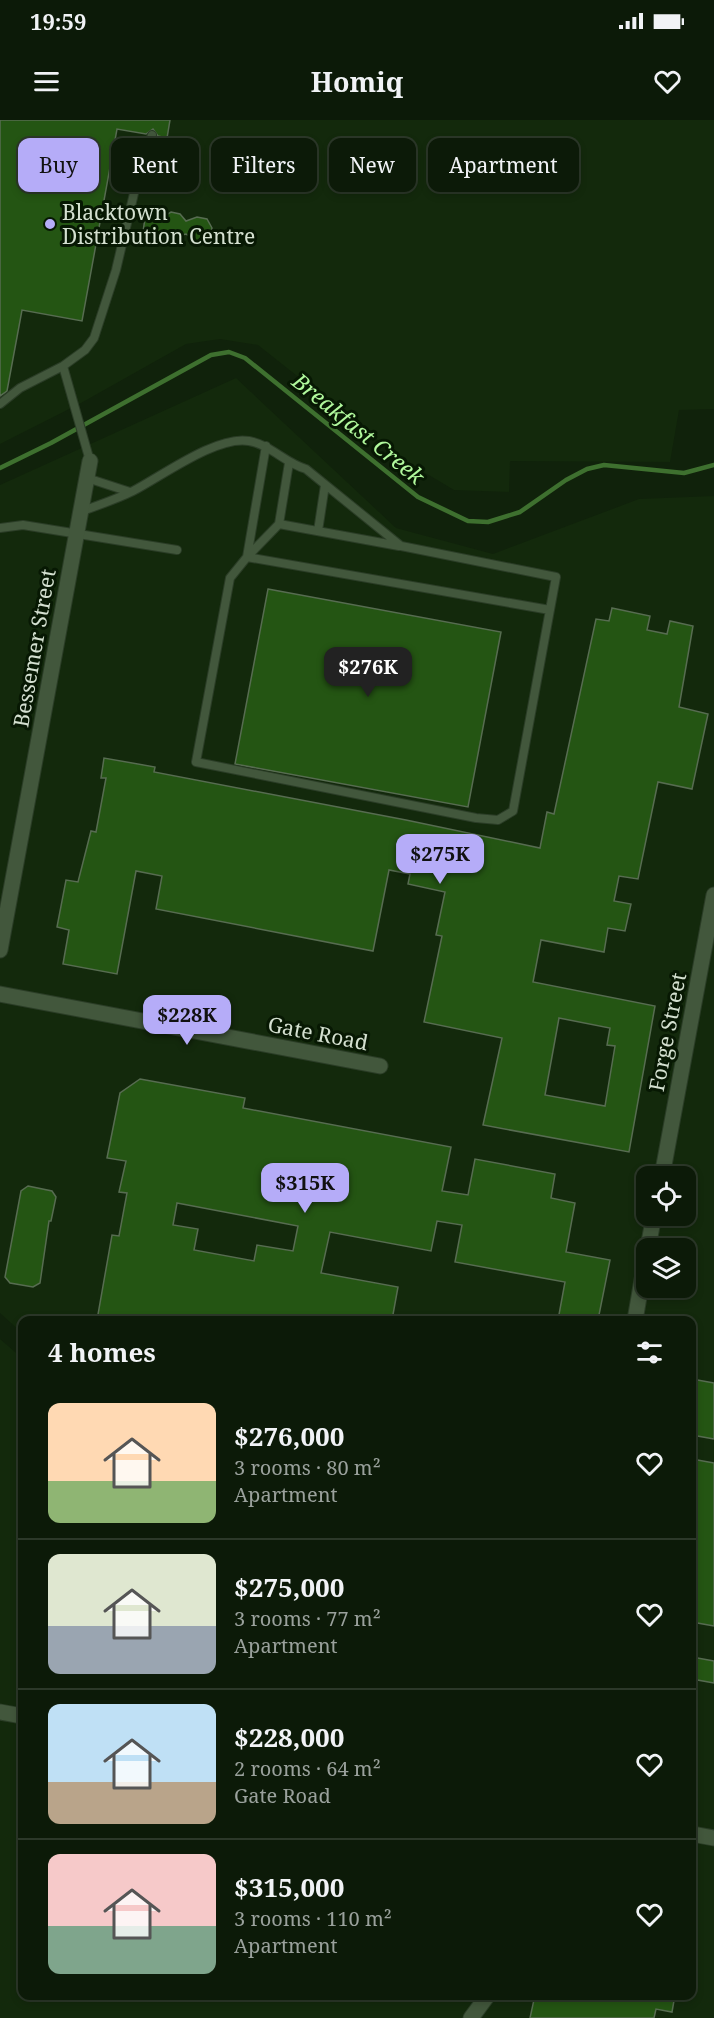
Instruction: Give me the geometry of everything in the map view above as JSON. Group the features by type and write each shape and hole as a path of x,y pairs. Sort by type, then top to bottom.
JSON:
{"street":[{"name":"Bessemer Street","path":"0,950 90,460"},
{"name":"Forge Street","path":"664,1166 714,895"},
{"name":"Gate Road","path":"0,994 380,1066"},
{"path":"636,1316 639,1298"},
{"path":"0,1712 18,1715"},
{"path":"696,1835 714,1838"},
{"path":"471,2018 484,2000"}],"lane":[{"path":"0,404 20,388 63,366 85,350 94,338 116,270 139,172 152,135"},
{"path":"63,366 90,460"},
{"path":"80,512 130,492 225,442 245,440 266,446 289,463 306,469 400,546"},
{"path":"247,557 266,446"},
{"path":"279,524 556,577 513,811 498,820 476,819 196,762 231,578 247,557 279,524 289,463"},
{"path":"87,478 130,492"},
{"path":"318,531 325,485"},
{"path":"0,528 23,525 177,550"},
{"path":"247,557 550,610"}],"shaded area":[{"path":"0,120 714,120 714,409 679,410 670,462 510,461 509,492 454,490 402,459 258,345 220,339 186,344 81,403 0,444"},
{"path":"236,378 396,528 493,554 639,499 714,496 714,2018 0,2018 0,1339 18,1355 18,2000 696,2000 696,1316 18,1316 18,1329 0,1313 0,485"}],"building":[{"name":"Blacktown Distribution Centre","path":"0,120 170,120 167,138 158,136 153,129 146,134 117,129 115,138 111,138 111,162 82,321 22,310 7,391 0,396"},
{"path":"171,212 180,214 186,221 197,217 207,219 212,228 209,237 196,242 186,234 174,237 143,232 145,218 158,220"},
{"path":"268,589 501,632 468,807 235,764"},
{"path":"612,608 650,616 647,630 667,634 670,621 693,626 679,707 708,714 692,789 658,782 638,879 619,876 614,901 631,904 625,931 608,928 604,952 541,940 533,982 655,1006 629,1152 483,1125 502,1038 424,1022 442,936 436,935 445,892 408,884 410,874 389,870 373,951 156,909 162,876 136,871 117,974 63,964 69,930 57,927 66,880 78,882 91,831 96,832 106,778 101,778 104,758 155,767 154,772 540,848 547,812 554,814 596,619 609,621","holes":["559,1018 610,1028 607,1045 615,1046 605,1106 545,1095"]},
{"path":"140,1079 245,1098 243,1108 451,1147 442,1191 468,1195 475,1159 555,1174 551,1198 575,1203 566,1252 610,1260 599,1316 559,1316 565,1282 455,1262 462,1225 437,1221 431,1251 330,1232 321,1273 398,1287 393,1316 98,1316 112,1235 119,1236 127,1193 119,1192 126,1161 107,1158 120,1093","holes":["177,1203 298,1226 293,1251 257,1245 254,1261 194,1250 198,1229 173,1225"]},
{"path":"28,1186 52,1191 56,1197 51,1221 49,1221 40,1283 33,1287 10,1283 5,1277 21,1191"},
{"path":"696,1380 714,1383 714,1439 696,1436"},
{"path":"696,1460 714,1463 714,1626 696,1623"},
{"path":"696,1658 714,1661 714,1683 696,1680"},
{"path":"534,2000 674,2000 672,2012 656,2009 654,2018 530,2018"}],"waterway":[{"name":"Breakfast Creek","path":"0,468 51,443 211,355 229,352 245,358 418,497 468,521 488,522 520,512 566,480 587,469 604,465 684,473 714,465"}],"place":[{"name":"Blacktown Distribution Centre","path":"50,224"}]}
